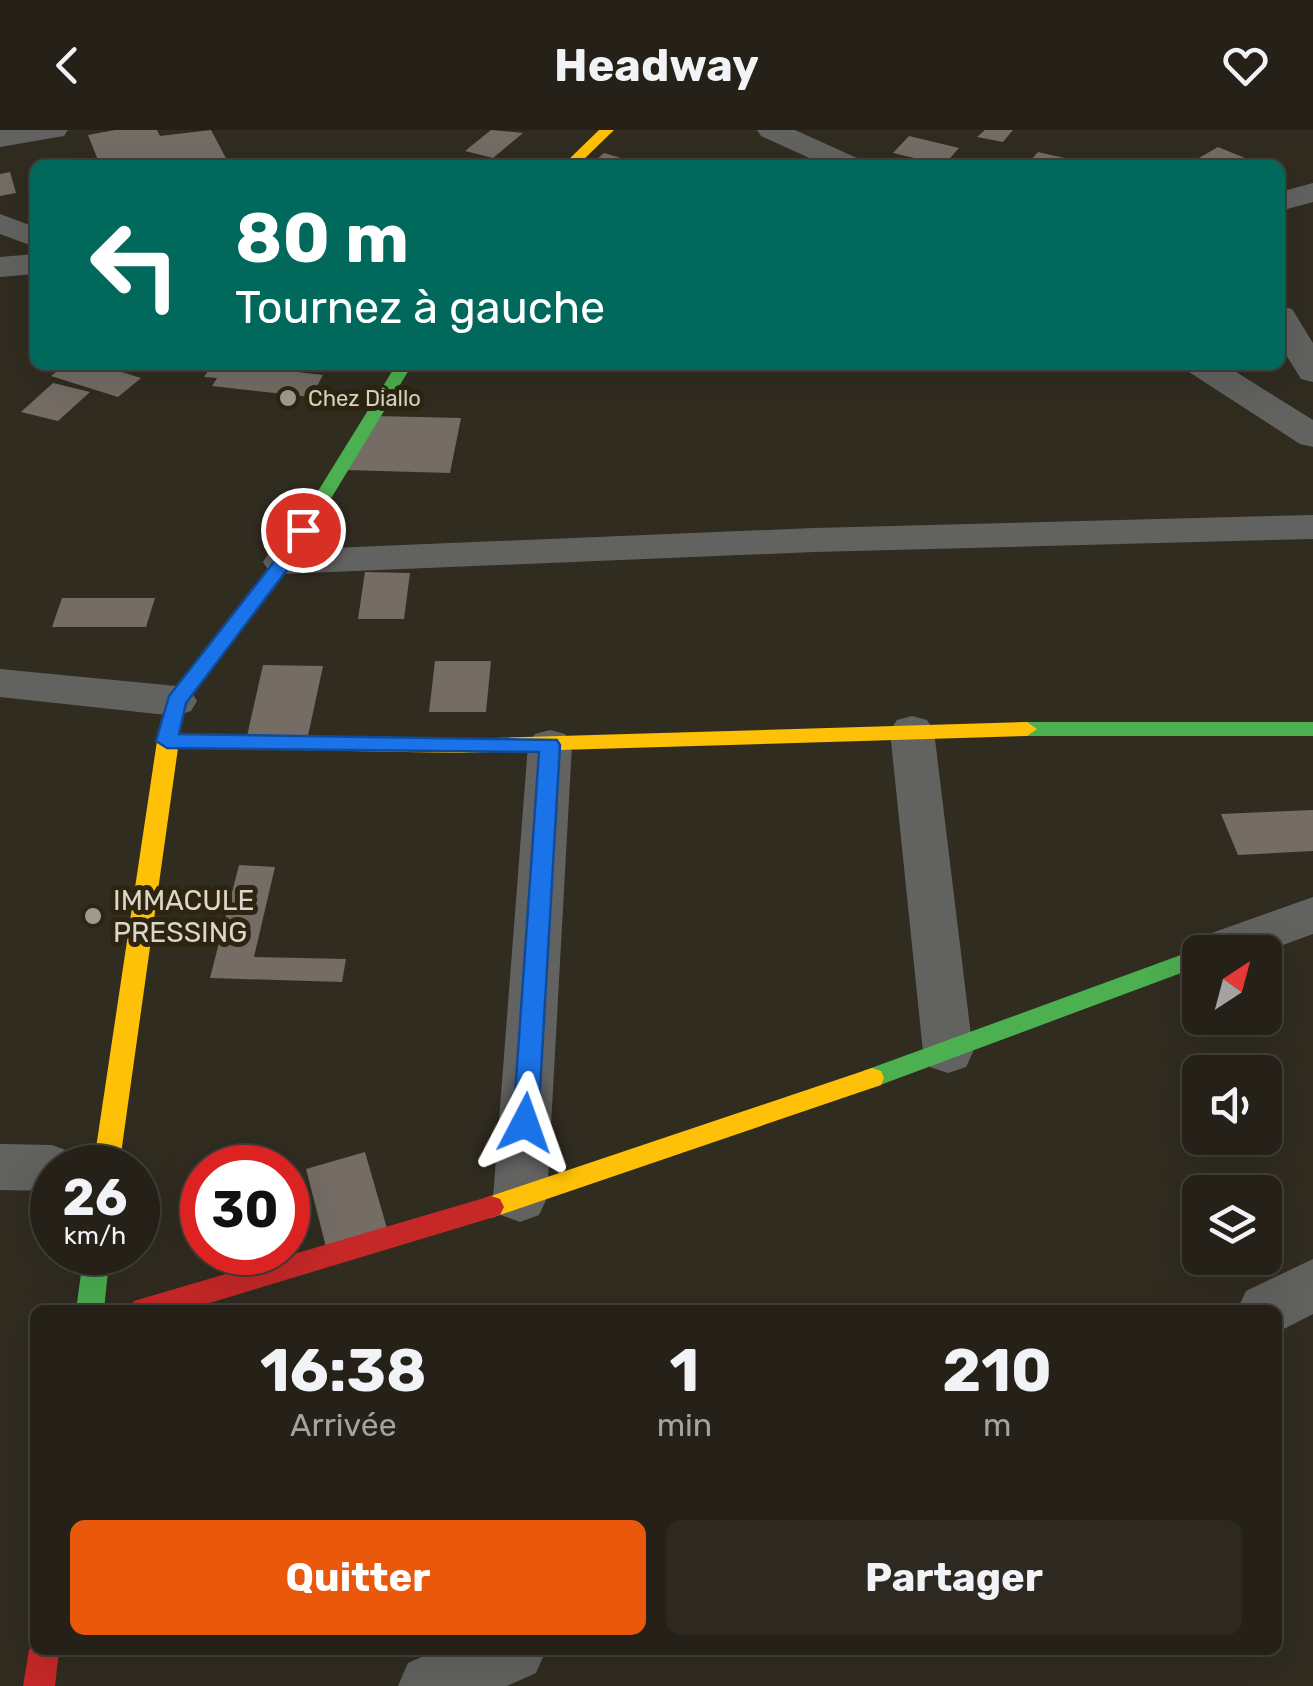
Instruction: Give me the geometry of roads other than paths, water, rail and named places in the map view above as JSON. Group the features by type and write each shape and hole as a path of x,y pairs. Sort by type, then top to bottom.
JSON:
{"street":[{"path":"0,138 54,130"},
{"path":"575,160 607,130"},
{"path":"771,130 840,160"},
{"path":"831,130 844,160"},
{"path":"1285,200 1313,192"},
{"path":"0,223 30,236"},
{"path":"0,267 30,264"},
{"path":"1285,324 1313,372"},
{"path":"109,1145 172,721 283,562 401,370"},
{"path":"1209,370 1313,436"},
{"path":"283,562 814,540 1313,527"},
{"path":"0,683 172,721 550,745 1137,726 1313,729"},
{"path":"912,731 948,1052"},
{"path":"520,1198 550,745"},
{"path":"1258,935 1313,915"},
{"path":"161,1305 520,1198 948,1052 1182,964"},
{"path":"0,1167 30,1168"},
{"path":"91,1305 94,1275"},
{"path":"1275,1305 1313,1284"},
{"path":"39,1686 43,1655"},
{"path":"425,1655 429,1686 501,1655"}],"place":[{"name":"Chez Diallo","path":"288,398"},
{"name":"IMMACULE PRESSING","path":"93,916"}]}
